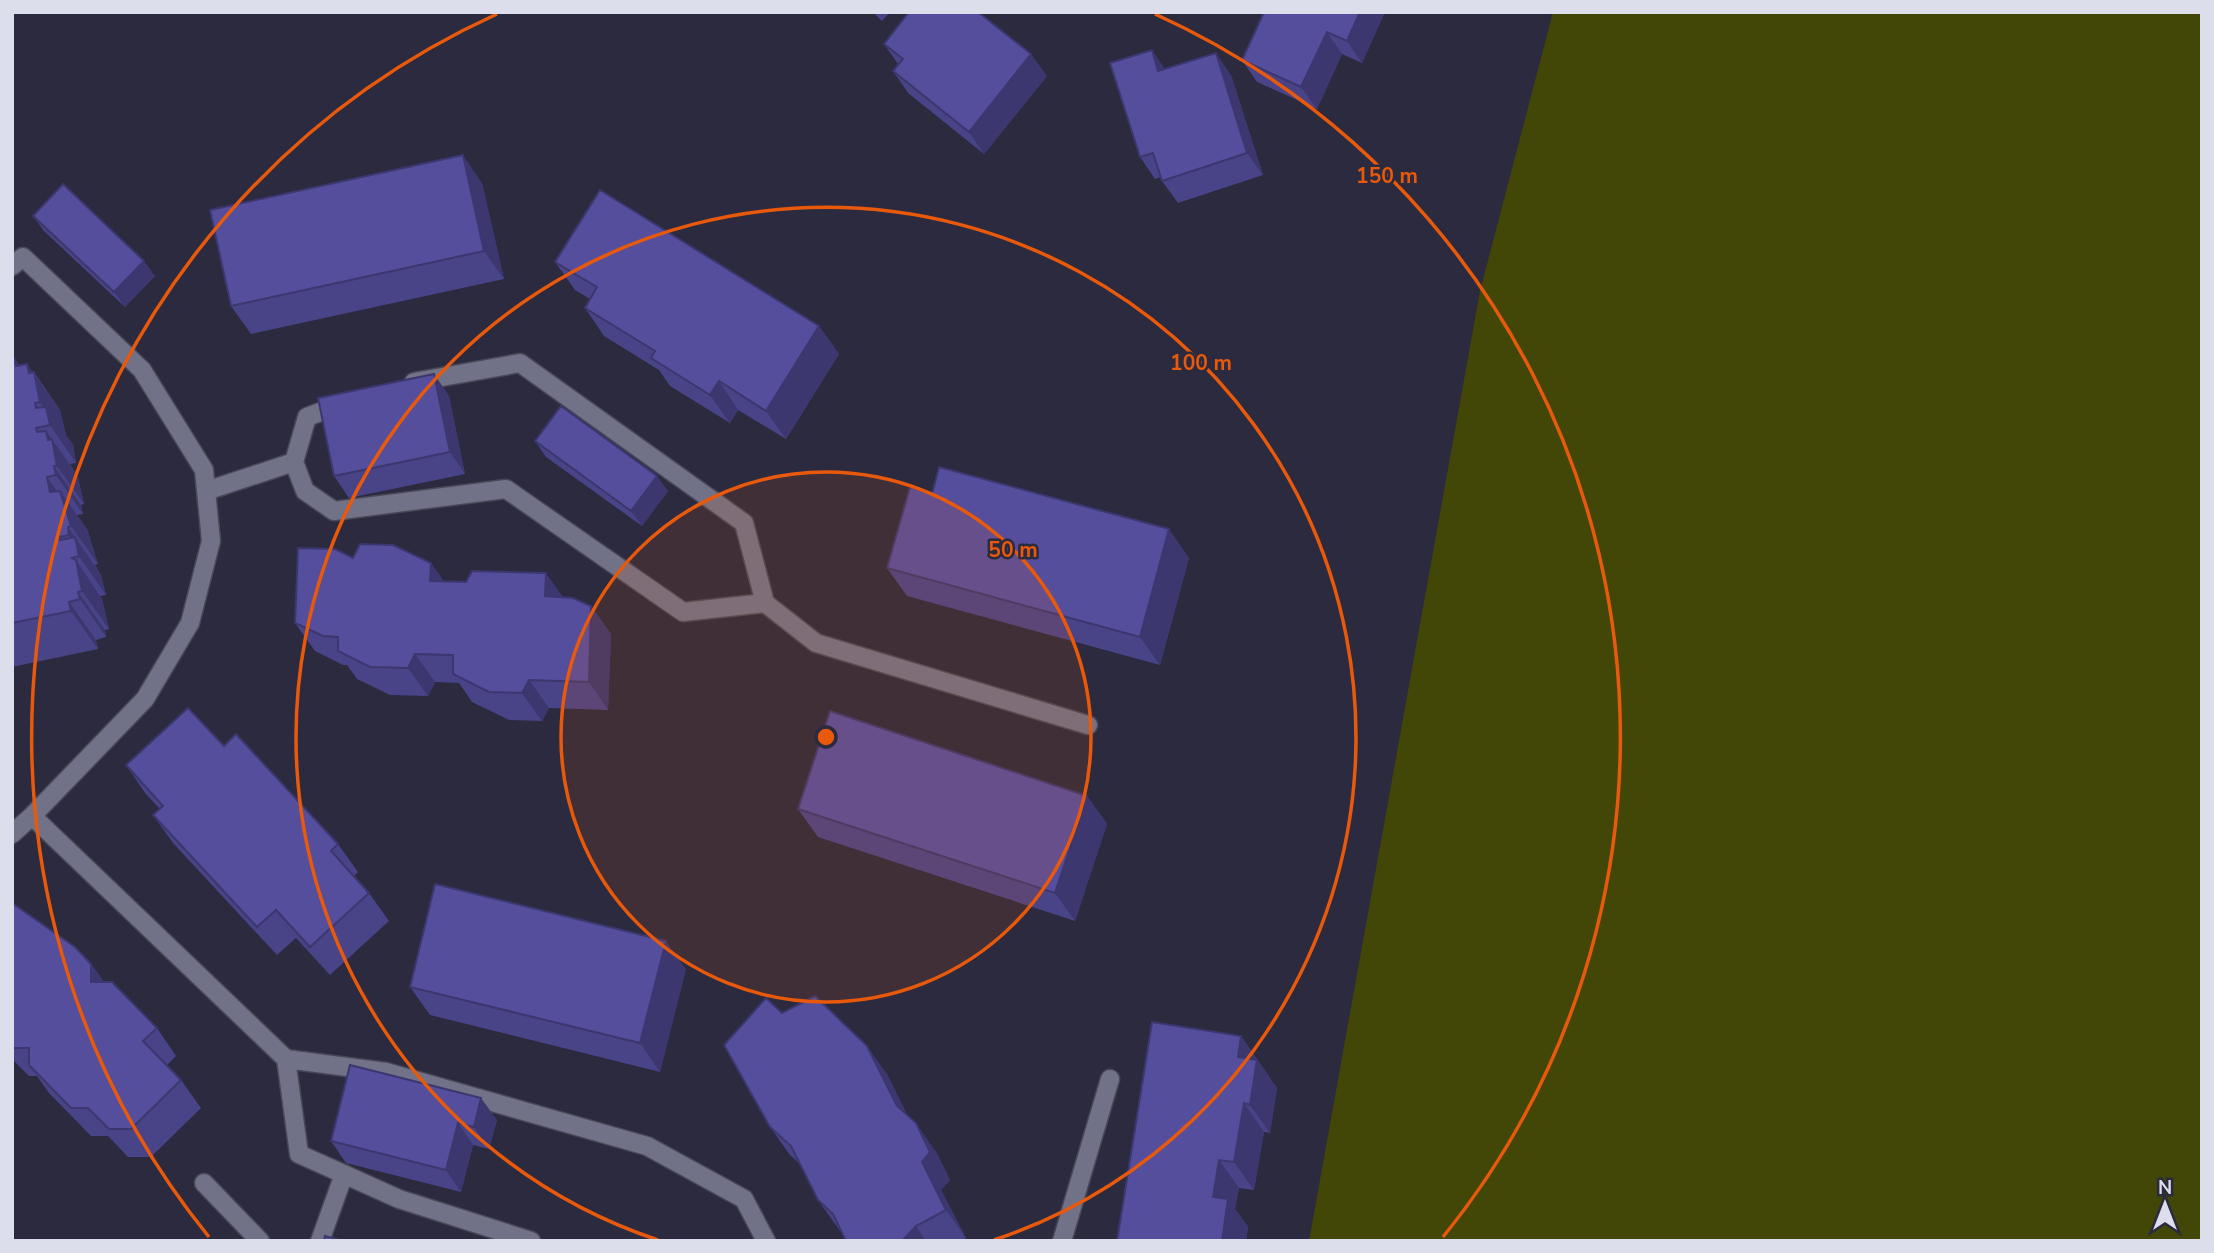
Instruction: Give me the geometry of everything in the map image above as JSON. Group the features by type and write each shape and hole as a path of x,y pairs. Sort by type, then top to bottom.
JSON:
{"street":[{"path":"12,834 145,699 190,623 211,541 204,470 142,370 16,256"},
{"path":"398,384 520,363 744,523 765,603 816,643 1088,725"},
{"path":"359,397 307,417 294,462 305,491 334,511 506,489 683,612 765,603"},
{"path":"206,491 294,462"},
{"path":"32,816 286,1059 386,1072 647,1146 744,1199 766,1241"},
{"path":"286,1059 299,1154 399,1199 531,1241"},
{"path":"1062,1241 1110,1079"},
{"path":"320,1241 344,1174"},
{"path":"204,1183 260,1241"}],"green space":[{"path":"1553,12 2202,12 2202,1241 1309,1241 1480,291"}],"building":[{"path":"909,12 978,12 1031,54 969,132 893,71 903,59 884,44"},
{"path":"1264,12 1360,12 1347,41 1327,32 1301,87 1242,60"},
{"path":"1152,50 1158,71 1216,53 1247,153 1162,181 1153,153 1140,157 1110,63"},
{"path":"463,155 484,251 231,306 210,210"},
{"path":"63,184 144,261 114,292 33,216"},
{"path":"600,190 819,326 766,411 719,381 710,395 651,358 655,351 585,308 597,287 555,262"},
{"path":"14,358 16,366 27,364 29,373 34,372 40,402 35,403 36,408 46,407 50,425 36,428 37,432 46,431 48,440 52,439 56,475 47,477 50,492 60,491 71,526 68,527 69,535 59,537 60,540 75,537 79,556 72,558 76,560 82,591 78,592 80,599 69,602 71,611 12,623 12,359"},
{"path":"434,374 450,452 334,476 318,398"},
{"path":"561,406 657,476 631,511 535,441"},
{"path":"939,467 1169,529 1140,637 887,568 910,487 932,494"},
{"path":"360,544 393,545 431,563 430,581 466,582 472,571 546,573 545,596 573,598 591,606 589,682 529,680 522,693 489,692 453,674 453,655 415,654 408,668 370,667 338,651 338,637 323,636 295,623 298,548 335,549 353,558"},
{"path":"188,708 224,746 236,734 338,844 331,851 369,893 310,947 276,910 257,927 153,815 163,806 126,765"},
{"path":"830,711 1087,796 1055,893 798,809"},
{"path":"435,884 666,941 640,1043 410,987"},
{"path":"12,903 75,947 91,964 91,982 112,982 157,1028 143,1041 181,1080 131,1129 109,1129 88,1108 71,1108 29,1065 29,1048 12,1048"},
{"path":"815,996 867,1046 897,1106 916,1123 930,1152 922,1162 946,1210 916,1226 902,1241 846,1241 833,1214 818,1200 791,1146 770,1127 724,1045 766,998 782,1013"},
{"path":"1152,1022 1241,1036 1238,1057 1257,1060 1250,1105 1244,1103 1234,1162 1219,1160 1213,1197 1228,1199 1222,1241 1117,1241"},
{"path":"350,1065 481,1098 474,1127 458,1123 446,1170 331,1141"},
{"path":"325,1236 344,1241 324,1241"}]}
